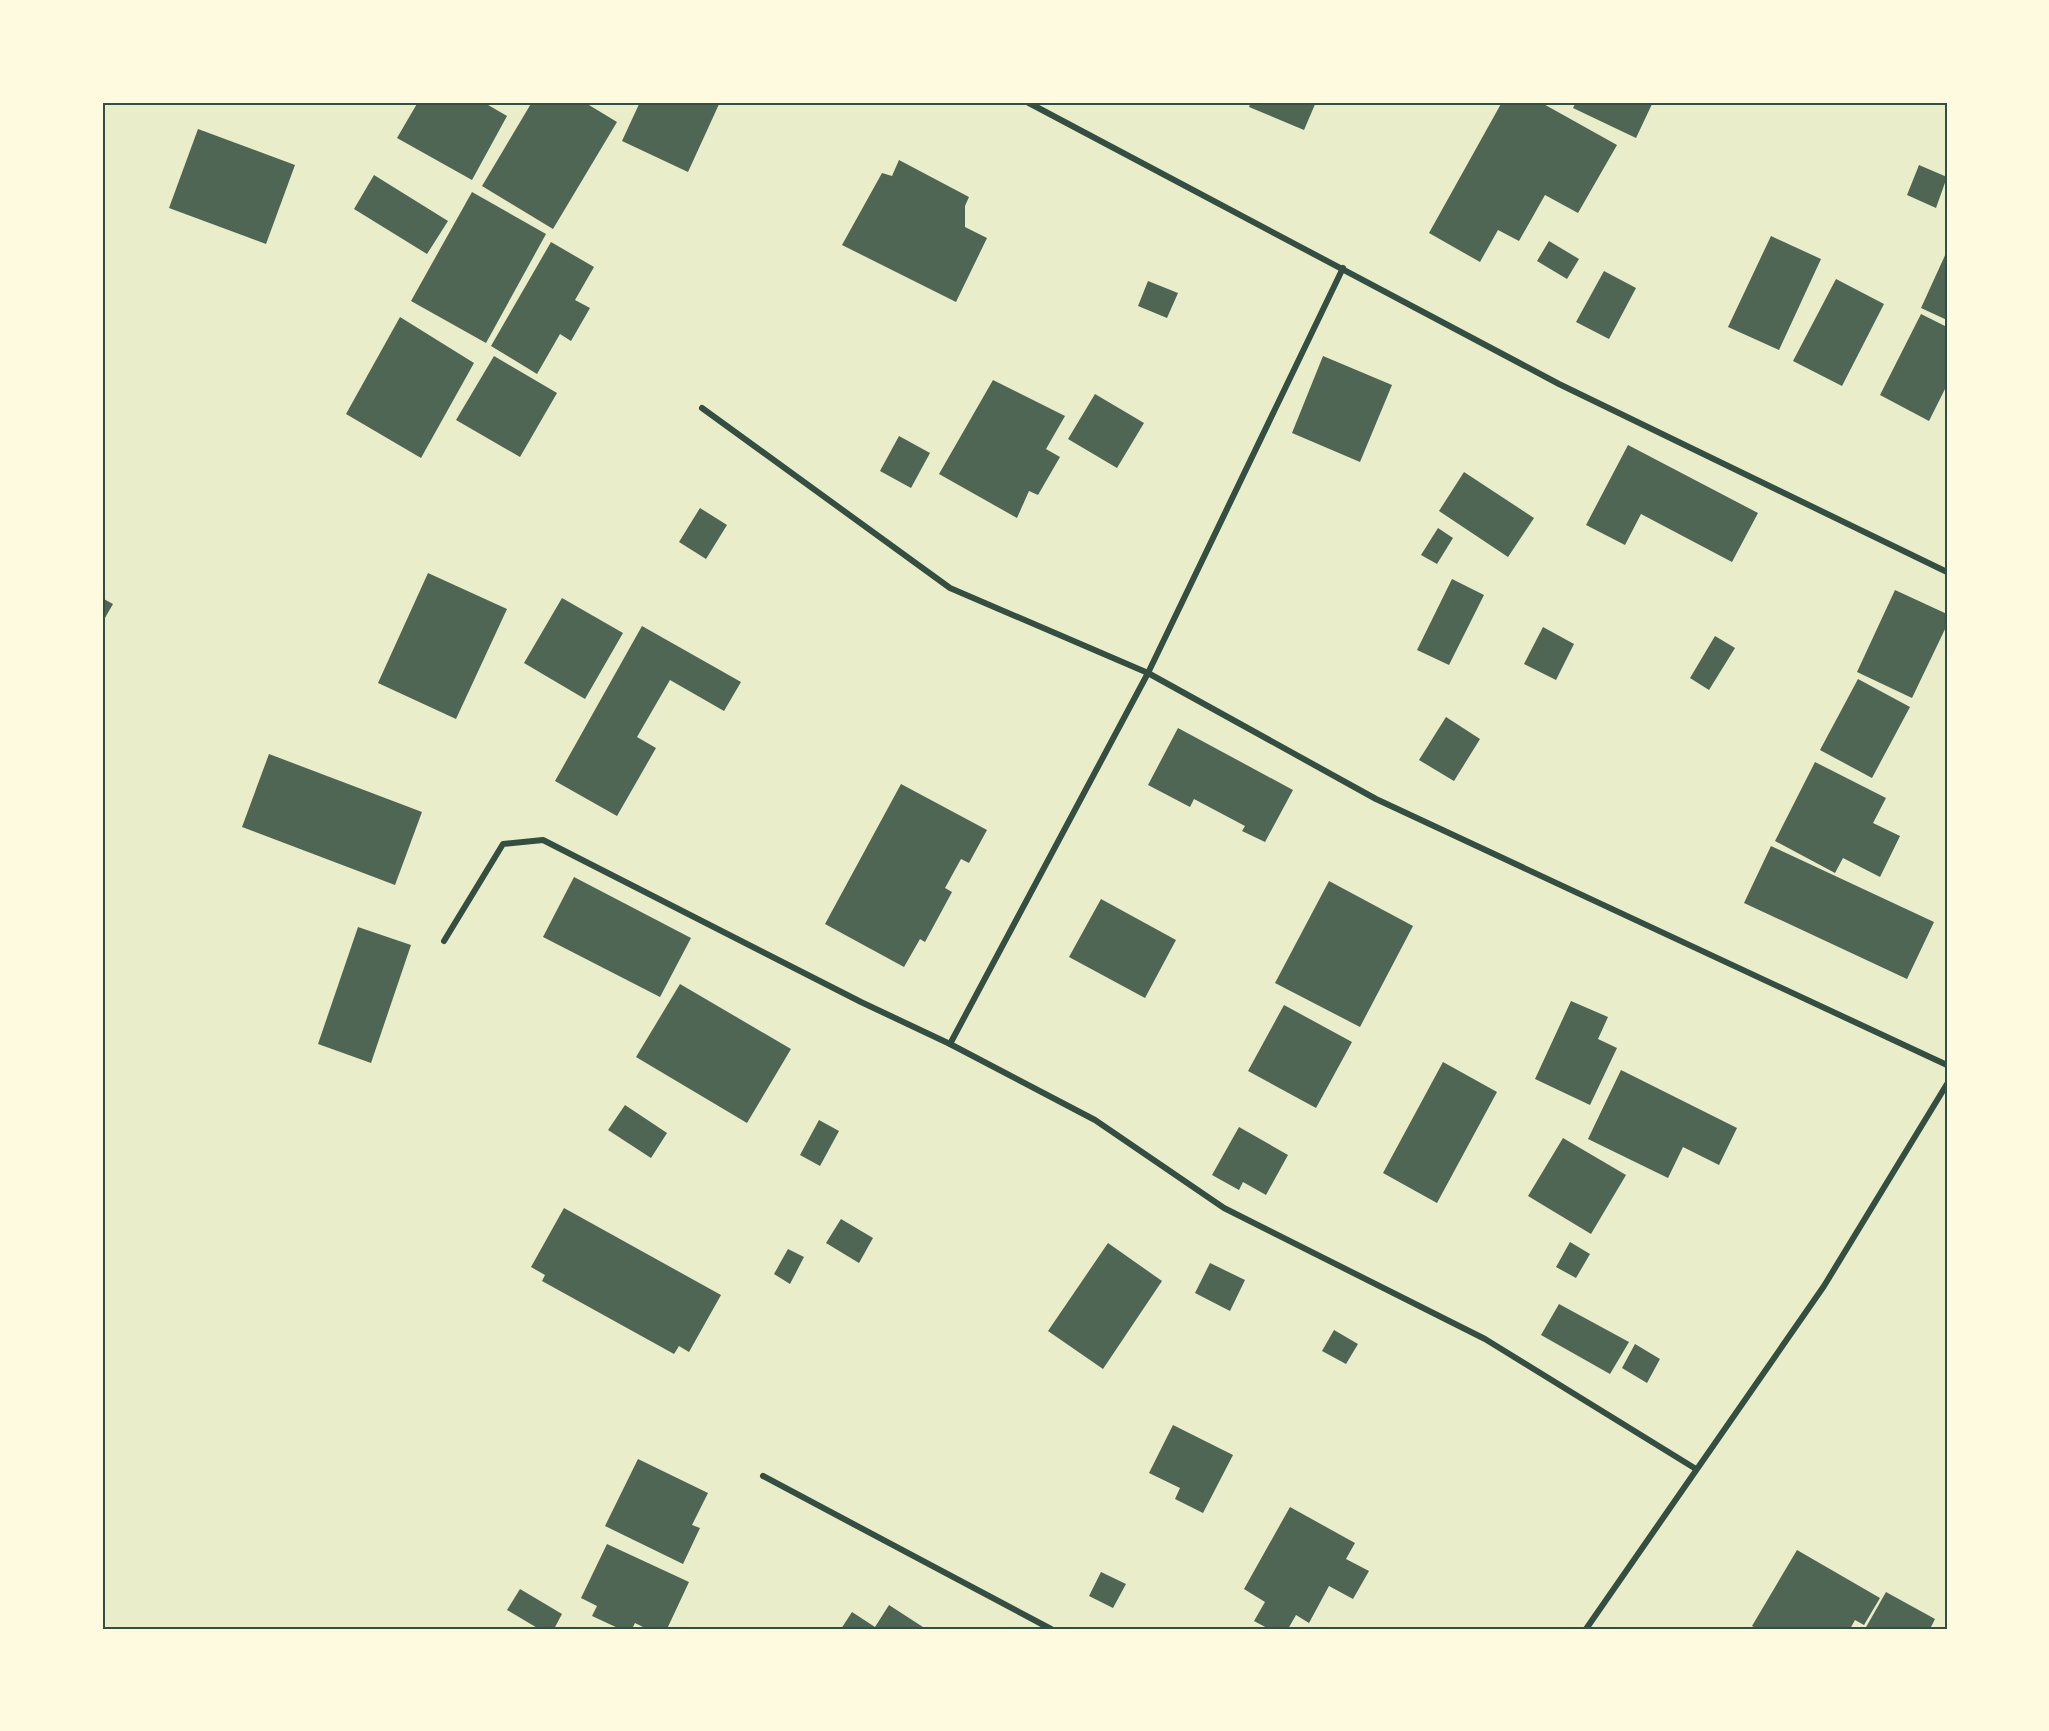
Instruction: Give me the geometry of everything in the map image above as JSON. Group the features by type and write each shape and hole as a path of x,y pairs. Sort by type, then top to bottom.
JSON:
{"street":[{"path":"1027,102 1559,384 1947,572"},
{"path":"950,1044 1148,673 1343,268"},
{"path":"702,408 950,588 1148,673 1376,799 1947,1065"},
{"path":"444,941 503,844 543,840 861,1002 950,1044 1095,1120 1224,1208 1485,1339 1696,1469"},
{"path":"1586,1629 1824,1286 1947,1084"},
{"path":"763,1476 1051,1629"}],"building":[{"path":"418,102 483,102 507,116 472,180 397,138"},
{"path":"532,102 584,102 617,122 553,229 482,186"},
{"path":"640,102 720,102 688,172 622,141"},
{"path":"1251,102 1316,102 1304,130 1249,107"},
{"path":"1502,102 1540,102 1617,145 1578,213 1545,195 1519,241 1498,230 1480,262 1429,233"},
{"path":"1576,102 1653,102 1636,138 1573,108"},
{"path":"198,129 295,165 266,244 169,208"},
{"path":"899,160 969,197 965,206 965,227 987,238 956,302 842,245 882,173 892,176"},
{"path":"1919,165 1947,177 1936,208 1907,195"},
{"path":"374,175 448,221 427,254 354,209"},
{"path":"472,192 546,234 486,343 411,301"},
{"path":"1771,236 1821,259 1779,350 1728,327"},
{"path":"1549,241 1579,259 1567,279 1537,261"},
{"path":"551,242 594,267 575,300 590,308 571,341 560,334 537,374 491,346"},
{"path":"1947,251 1947,320 1921,308"},
{"path":"1604,271 1636,288 1609,339 1576,322"},
{"path":"1836,279 1884,304 1842,386 1793,361"},
{"path":"1148,281 1178,293 1167,318 1138,306"},
{"path":"1921,314 1947,327 1947,385 1929,421 1880,395"},
{"path":"400,317 474,363 421,458 346,414"},
{"path":"494,356 557,393 520,457 456,420"},
{"path":"1323,356 1392,385 1360,462 1292,433"},
{"path":"993,380 1065,416 1046,449 1060,457 1038,495 1029,491 1017,518 939,474"},
{"path":"1095,394 1144,423 1117,468 1068,439"},
{"path":"899,436 930,453 911,488 880,471"},
{"path":"1628,445 1758,513 1732,562 1641,514 1625,545 1586,525"},
{"path":"1464,472 1534,518 1508,557 1439,511"},
{"path":"700,508 727,525 706,559 679,542"},
{"path":"1438,528 1453,538 1437,564 1421,555"},
{"path":"428,573 507,609 456,719 378,683"},
{"path":"1452,579 1484,595 1449,665 1417,650"},
{"path":"1895,590 1947,614 1947,625 1912,698 1857,672"},
{"path":"102,598 113,604 102,623"},
{"path":"562,598 623,633 585,699 524,663"},
{"path":"642,626 741,682 724,711 670,680 637,737 656,748 617,816 555,781"},
{"path":"1543,627 1574,644 1556,680 1524,664"},
{"path":"1715,636 1735,648 1709,690 1690,678"},
{"path":"1858,679 1910,707 1872,778 1820,750"},
{"path":"1446,717 1480,739 1454,781 1419,760"},
{"path":"1178,728 1293,790 1265,842 1242,831 1245,826 1194,799 1190,807 1148,785"},
{"path":"269,754 422,812 395,885 242,827"},
{"path":"1815,762 1886,798 1873,823 1900,836 1880,877 1843,858 1835,873 1775,841"},
{"path":"901,784 987,830 969,863 961,859 945,888 952,892 925,942 920,939 904,967 825,924"},
{"path":"1771,846 1934,922 1907,979 1744,903"},
{"path":"574,877 691,938 660,997 543,937"},
{"path":"1329,881 1413,926 1360,1027 1275,983"},
{"path":"1101,899 1176,940 1145,998 1069,957"},
{"path":"358,927 411,945 371,1063 318,1044"},
{"path":"680,984 791,1049 747,1123 636,1057"},
{"path":"1571,1001 1608,1017 1598,1039 1617,1048 1590,1105 1535,1079"},
{"path":"1284,1005 1352,1042 1316,1108 1248,1071"},
{"path":"1443,1062 1497,1092 1437,1203 1383,1173"},
{"path":"1621,1070 1737,1128 1719,1165 1683,1147 1668,1178 1588,1139"},
{"path":"625,1105 667,1133 651,1158 608,1130"},
{"path":"819,1120 839,1131 820,1166 800,1155"},
{"path":"1239,1127 1288,1155 1266,1195 1243,1182 1239,1190 1212,1175"},
{"path":"1563,1138 1626,1175 1591,1234 1528,1196"},
{"path":"564,1208 721,1295 689,1352 679,1346 674,1354 542,1281 545,1275 531,1267"},
{"path":"841,1219 873,1238 859,1263 826,1243"},
{"path":"1570,1242 1590,1254 1576,1278 1556,1267"},
{"path":"1108,1243 1162,1281 1103,1369 1048,1331"},
{"path":"788,1249 804,1257 790,1284 774,1274"},
{"path":"1210,1263 1245,1280 1230,1311 1195,1293"},
{"path":"1559,1304 1629,1342 1610,1374 1541,1335"},
{"path":"1334,1330 1358,1344 1346,1364 1322,1351"},
{"path":"1635,1344 1660,1359 1647,1383 1622,1368"},
{"path":"1173,1425 1233,1455 1203,1513 1175,1499 1180,1488 1149,1473"},
{"path":"638,1459 708,1493 692,1525 700,1528 683,1564 605,1526"},
{"path":"1290,1507 1355,1543 1346,1559 1369,1571 1353,1599 1329,1586 1309,1623 1296,1615 1288,1629 1269,1629 1254,1621 1265,1602 1244,1589"},
{"path":"607,1544 689,1582 667,1629 647,1629 635,1623 632,1629 620,1629 592,1616 597,1606 581,1598"},
{"path":"1797,1550 1880,1598 1864,1625 1855,1620 1850,1629 1757,1629 1752,1626"},
{"path":"1101,1572 1126,1584 1113,1608 1089,1596"},
{"path":"520,1589 562,1614 554,1629 539,1629 507,1610"},
{"path":"1886,1592 1935,1619 1930,1629 1865,1629"},
{"path":"889,1605 926,1629 841,1629 852,1612 875,1627"}]}
